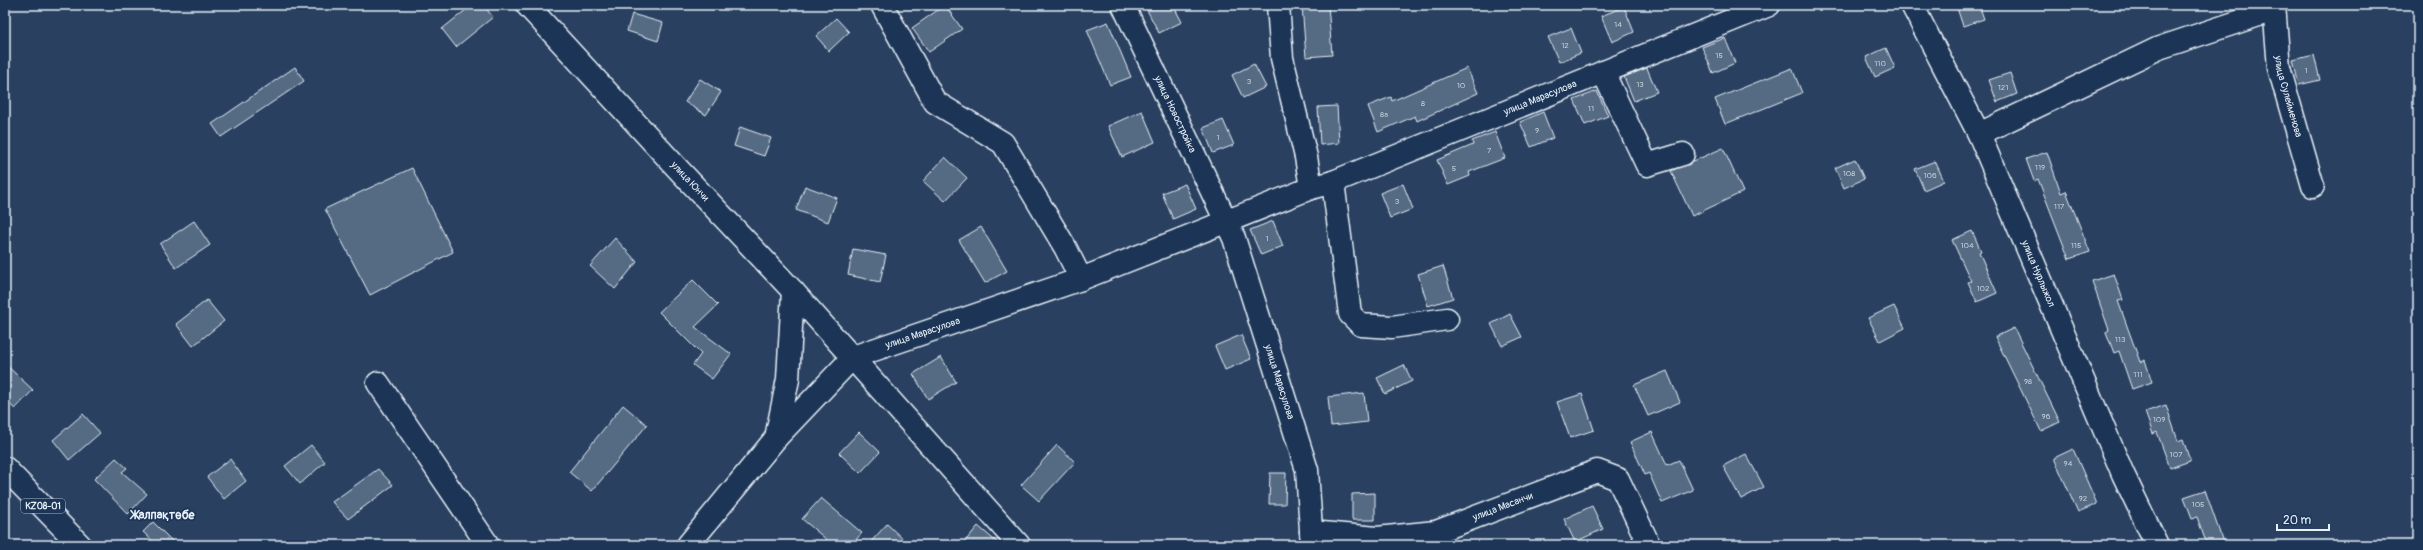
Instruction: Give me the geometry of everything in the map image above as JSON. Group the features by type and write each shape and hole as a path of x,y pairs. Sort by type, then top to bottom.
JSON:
{"street":[{"name":"улица Юнчи","path":"527,5 793,291 1019,545"},
{"path":"882,5 935,102 1003,143 1065,247 1081,280"},
{"name":"улица Новостройка","path":"1123,5 1226,223"},
{"path":"1278,5 1282,58 1306,157 1311,188"},
{"name":"улица Марасулова","path":"688,545 776,438 853,357 1081,280 1311,188 1333,182 1769,5"},
{"name":"улица Нурлыжол","path":"1912,5 1979,134 2123,474 2157,545"},
{"path":"1979,134 2159,48 2274,7"},
{"name":"улица Сулейменова","path":"2274,7 2279,68 2313,186"},
{"path":"1603,72 1647,165 1683,154"},
{"path":"1333,182 1350,314 1361,325 1392,327 1447,319"},
{"name":"улица Марасулова","path":"1226,223 1234,238 1307,470 1311,538"},
{"path":"776,438 788,379 793,291"},
{"path":"378,383 488,545"},
{"name":"KZ08-01","path":"5,468 80,545"},
{"name":"улица Масанчи","path":"1311,538 1377,538 1436,532 1597,471 1618,479 1649,545"}],"building":[{"path":"472,5 483,5 493,17 456,47 442,29"},
{"path":"945,5 962,29 929,52 912,28"},
{"path":"1158,5 1173,5 1182,22 1159,33 1147,10"},
{"path":"1302,5 1328,5 1332,55 1306,57"},
{"path":"1956,5 1979,5 1984,19 1963,26"},
{"path":"1624,7 1634,32 1612,42 1601,16"},
{"path":"632,14 663,23 658,41 627,31"},
{"path":"836,18 849,32 829,51 816,36"},
{"path":"1108,22 1131,77 1110,85 1087,30"},
{"path":"1571,28 1581,53 1559,62 1548,37"},
{"path":"1725,38 1735,63 1713,73 1702,47"},
{"path":"1886,48 1895,68 1875,77 1866,57"},
{"path":"2314,55 2320,80 2299,85 2293,60"},
{"path":"1254,64 1266,87 1243,98 1232,75"},
{"path":"295,67 304,81 221,137 212,124"},
{"path":"1467,68 1478,93 1417,121 1415,116 1378,132 1368,106 1391,97 1392,101"},
{"path":"1647,68 1657,92 1634,101 1624,77"},
{"path":"1792,68 1802,93 1725,124 1715,99"},
{"path":"2010,73 2017,94 1997,102 1989,80"},
{"path":"700,79 721,92 706,115 685,102"},
{"path":"1597,91 1608,116 1585,125 1574,100"},
{"path":"1337,106 1339,143 1320,145 1318,107"},
{"path":"1142,111 1155,142 1122,157 1108,126"},
{"path":"1543,112 1553,138 1531,147 1520,122"},
{"path":"1223,120 1234,145 1213,153 1203,128"},
{"path":"740,127 771,138 764,156 734,146"},
{"path":"1495,132 1505,158 1469,172 1470,176 1448,185 1437,160 1473,145 1472,141"},
{"path":"1723,148 1743,192 1692,216 1671,171"},
{"path":"2047,152 2061,193 2066,191 2090,252 2069,259 2038,179 2034,181 2026,159"},
{"path":"945,157 967,178 945,201 923,181"},
{"path":"1855,159 1864,179 1844,188 1835,168"},
{"path":"1935,161 1944,181 1924,190 1915,169"},
{"path":"412,168 453,252 370,295 325,209"},
{"path":"1185,184 1196,209 1173,219 1162,193"},
{"path":"1403,184 1413,209 1390,218 1380,193"},
{"path":"805,186 837,198 828,222 796,210"},
{"path":"194,221 210,245 176,268 160,244"},
{"path":"1273,221 1283,246 1261,255 1250,230"},
{"path":"981,227 1007,271 985,283 959,240"},
{"path":"1972,231 1981,251 1979,252 1997,293 1977,302 1968,282 1971,281 1952,240"},
{"path":"615,238 637,262 615,289 590,266"},
{"path":"853,249 886,255 880,282 848,275"},
{"path":"1443,266 1453,298 1428,306 1418,274"},
{"path":"2114,274 2123,300 2118,301 2140,362 2145,360 2152,382 2132,389 2119,351 2114,353 2106,332 2109,330 2092,281"},
{"path":"693,280 718,305 695,327 731,354 712,379 693,365 701,354 659,312"},
{"path":"207,300 224,321 193,346 176,324"},
{"path":"1894,306 1905,328 1880,341 1868,318"},
{"path":"1510,314 1522,337 1502,346 1491,324"},
{"path":"2014,328 2060,422 2041,431 1995,337"},
{"path":"1241,335 1251,359 1225,370 1215,346"},
{"path":"941,357 956,382 928,399 913,374"},
{"path":"5,364 33,390 15,409 5,400"},
{"path":"1404,365 1412,381 1385,394 1377,378"},
{"path":"1667,371 1680,402 1648,416 1634,385"},
{"path":"1364,393 1367,422 1331,426 1328,397"},
{"path":"1582,394 1594,430 1570,438 1557,402"},
{"path":"623,405 647,425 592,491 569,472"},
{"path":"2166,405 2178,441 2183,439 2190,461 2170,468 2157,432 2153,434 2145,412"},
{"path":"83,414 100,433 69,460 53,440"},
{"path":"859,432 880,452 860,473 839,453"},
{"path":"1652,432 1667,465 1679,460 1693,490 1662,503 1649,473 1645,475 1630,442"},
{"path":"311,445 325,462 300,484 285,466"},
{"path":"1057,445 1075,462 1039,501 1021,485"},
{"path":"2073,449 2097,504 2078,512 2054,458"},
{"path":"1746,454 1764,487 1741,499 1723,466"},
{"path":"116,458 127,468 122,472 147,494 128,514 94,479"},
{"path":"230,459 246,481 224,499 207,477"},
{"path":"378,469 393,485 348,519 332,502"},
{"path":"1270,473 1286,473 1285,504 1269,504"},
{"path":"2205,490 2224,545 2207,545 2197,517 2192,518 2184,497"},
{"path":"1375,493 1375,520 1352,520 1352,494"},
{"path":"821,498 862,533 851,545 833,545 802,519"},
{"path":"1592,506 1603,529 1575,542 1564,519"},
{"path":"153,522 176,545 157,545 143,532"},
{"path":"887,524 909,545 868,545"},
{"path":"978,526 1000,545 962,545"}],"district":[{"name":"Жалпақтөбе","path":"163,515"}]}
